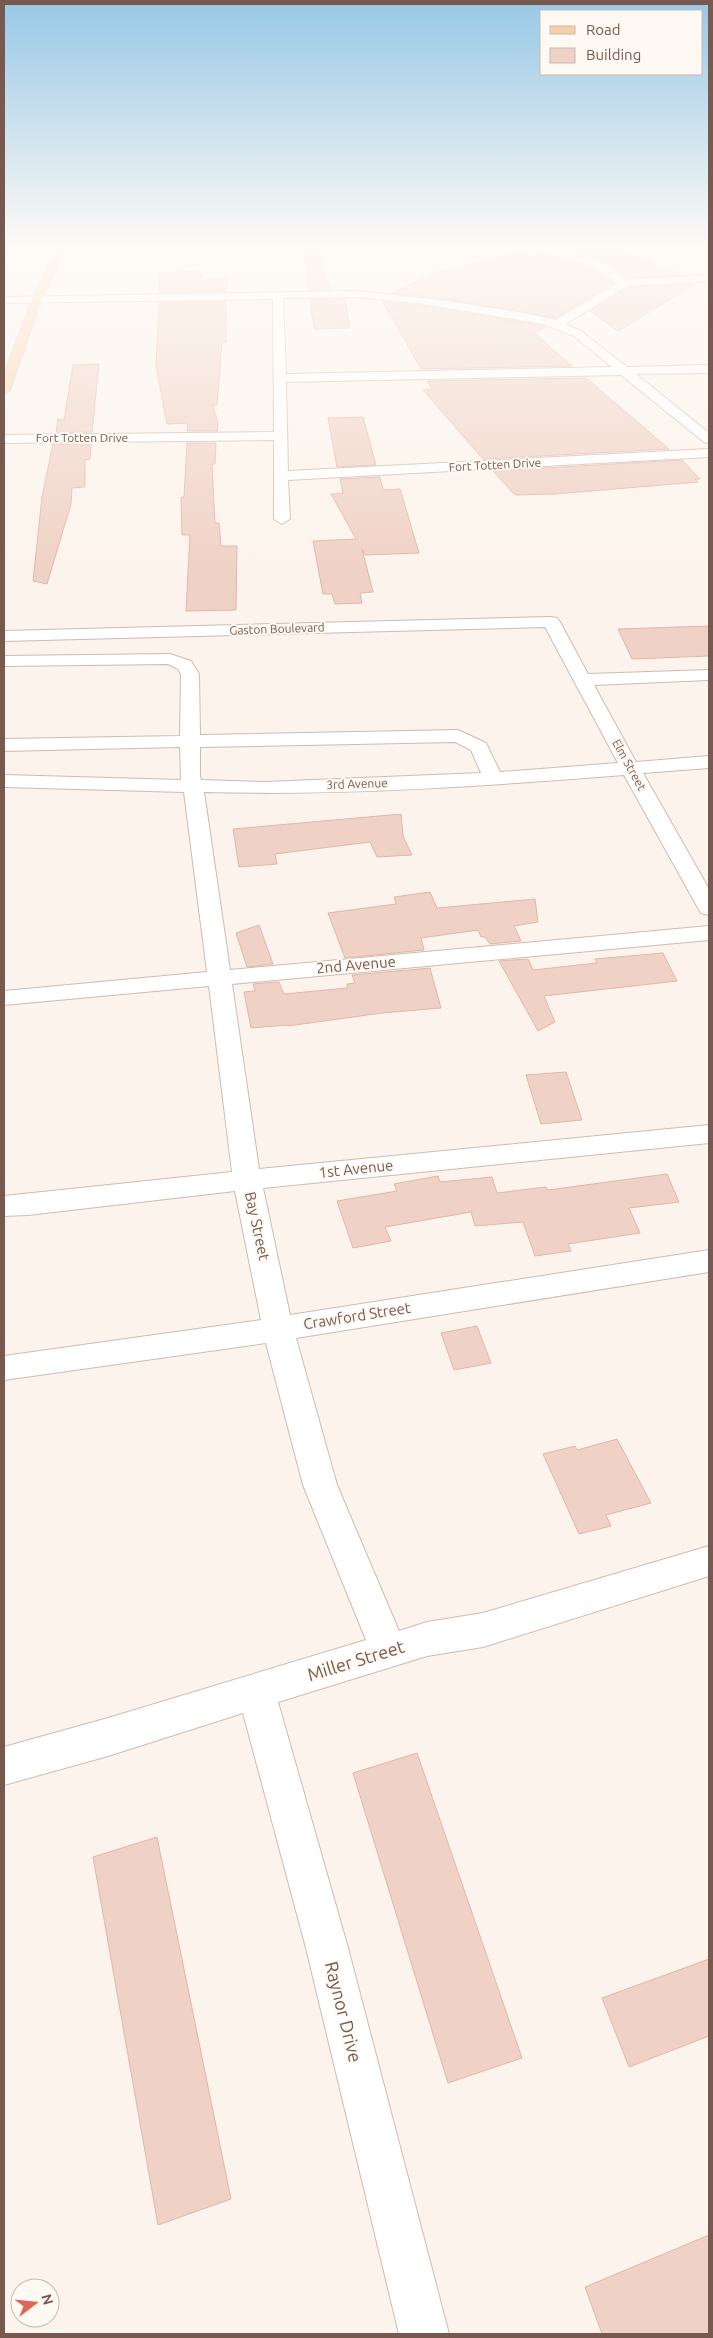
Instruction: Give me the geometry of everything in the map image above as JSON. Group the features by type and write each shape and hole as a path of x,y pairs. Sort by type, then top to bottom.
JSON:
{"main road":[{"path":"4,390 17,354"}],"street":[{"path":"279,354 282,519"},
{"path":"604,354 709,439"},
{"path":"280,378 709,369"},
{"name":"Fort Totten Drive","path":"4,439 281,436"},
{"name":"Fort Totten Drive","path":"281,476 709,453"},
{"name":"Gaston Boulevard","path":"4,636 551,622"},
{"name":"Elm Street","path":"551,622 709,908"},
{"name":"Bay Street","path":"4,661 170,659 185,665 190,674 190,776 193,785 247,1180 278,1329 320,1485 389,1651"},
{"path":"583,680 709,675"},
{"path":"4,745 458,736 479,747 493,779"},
{"name":"3rd Avenue","path":"4,781 265,788 493,779 709,762"},
{"name":"2nd Avenue","path":"4,998 709,933"},
{"name":"1st Avenue","path":"4,1206 709,1134"},
{"name":"Crawford Street","path":"4,1368 278,1329 709,1261"},
{"name":"Miller Street","path":"4,1766 108,1737 427,1639 483,1630 709,1561"},
{"name":"Raynor Drive","path":"256,1691 327,1948 424,2334"}],"building":[{"path":"157,354 221,354 217,405 213,405 218,423 217,431 187,431 188,423 167,424 156,366"},
{"path":"413,354 558,354 572,366 421,369"},
{"path":"99,364 92,432 56,433 58,419 64,420 73,365"},
{"path":"586,378 669,449 483,459 423,390 432,389 427,381"},
{"path":"363,417 376,465 337,467 328,418"},
{"path":"187,443 216,443 215,464 212,464 215,523 219,523 221,546 237,546 236,610 186,611 190,535 182,535 181,497 184,497"},
{"path":"53,444 91,444 90,459 85,460 85,487 72,488 71,504 47,584 33,581 42,497"},
{"path":"682,460 700,479 695,479 698,482 555,494 515,495 493,471"},
{"path":"380,477 383,490 400,489 419,553 365,555 362,549 373,592 360,593 362,603 335,604 332,594 323,594 313,541 356,539 331,494 343,493 340,479"},
{"path":"709,626 709,656 632,659 618,629"},
{"path":"401,814 403,836 412,855 377,857 370,842 275,854 277,864 239,867 233,829"},
{"path":"430,892 437,908 535,899 538,922 514,926 521,941 490,944 485,937 481,937 478,930 421,938 424,950 345,958 328,913 396,904 394,897"},
{"path":"259,925 273,964 247,967 236,933"},
{"path":"663,953 677,981 544,996 555,1022 538,1031 499,961 528,959 533,970 597,963 595,959"},
{"path":"430,968 441,1008 382,1013 288,1026 251,1028 244,992 255,991 253,984 279,982 284,994 347,988 347,984 355,983 352,975"},
{"path":"566,1072 582,1120 541,1124 526,1075"},
{"path":"667,1174 679,1202 629,1208 640,1233 568,1244 571,1251 535,1256 523,1222 475,1226 471,1212 385,1227 391,1241 353,1248 337,1201 397,1191 394,1184 438,1176 440,1182 492,1177 497,1193 546,1187 548,1190"},
{"path":"477,1326 491,1363 454,1370 441,1333"},
{"path":"617,1439 651,1503 606,1515 611,1526 579,1534 543,1454 575,1446 577,1450"},
{"path":"417,1753 522,2058 448,2083 353,1773"},
{"path":"157,1837 231,2199 158,2225 93,1857"},
{"path":"709,1959 709,2036 629,2067 602,1998"},
{"path":"709,2235 709,2334 602,2334 585,2287"}]}
